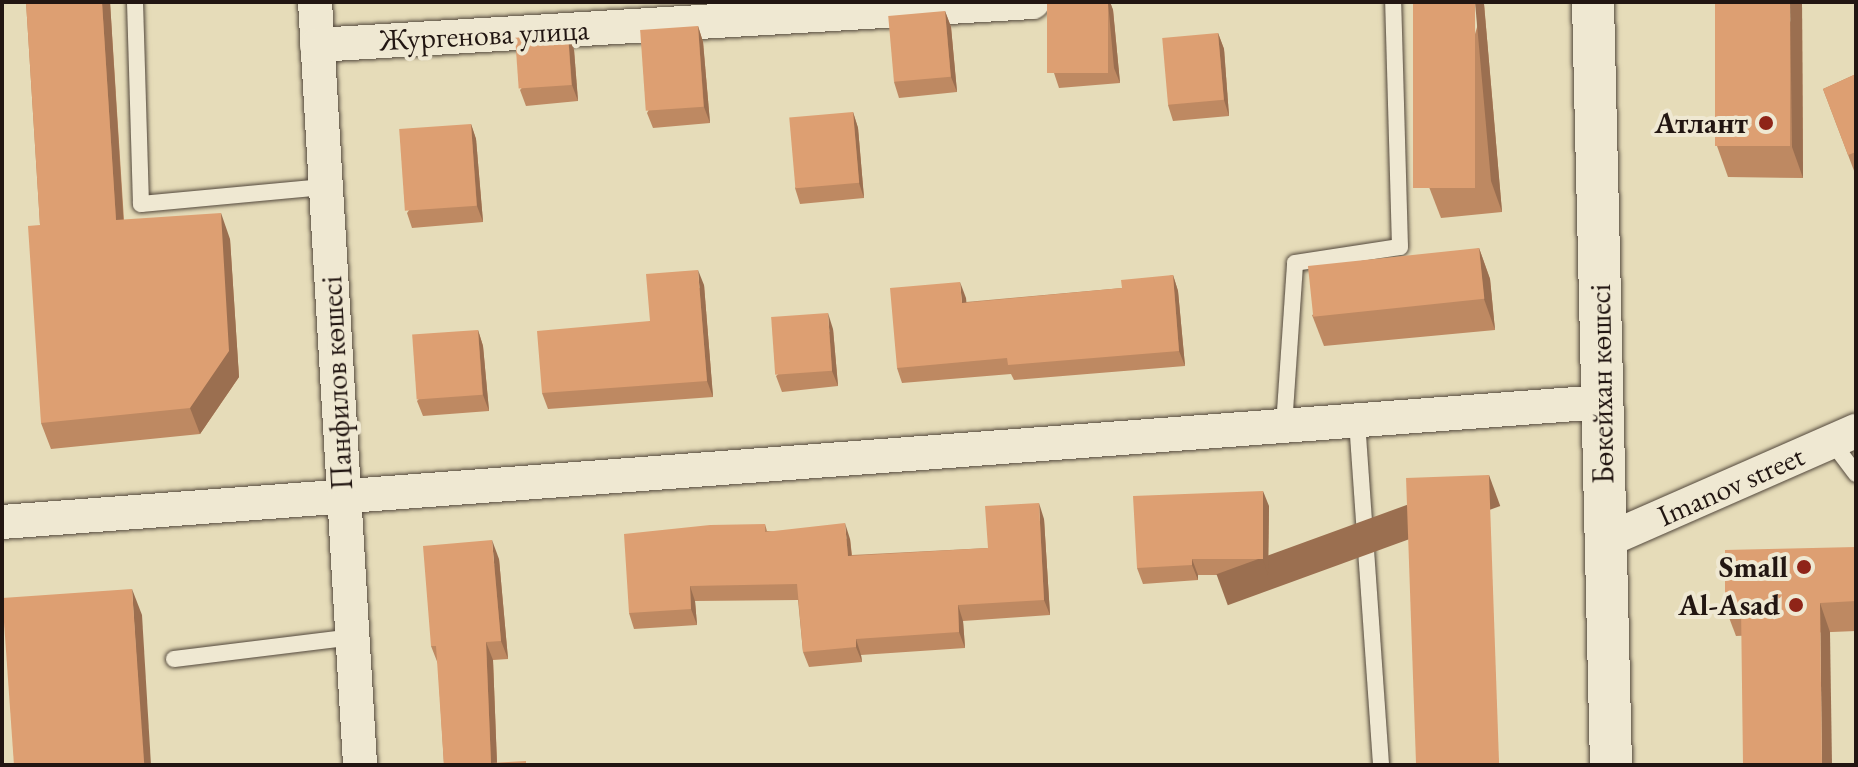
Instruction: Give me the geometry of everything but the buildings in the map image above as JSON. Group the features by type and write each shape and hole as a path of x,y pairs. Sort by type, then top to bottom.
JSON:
{"street":[{"name":"Панфилов көшесі","path":"315,2 360,765"},
{"name":"Жургенова улица","path":"317,45 1033,2"},
{"name":"Бөкейхан көшесі","path":"1593,2 1611,765"},
{"path":"2,522 1602,402"},
{"name":"Imanov street","path":"1605,541 1844,436"}],"lane":[{"path":"135,2 141,204 326,187"},
{"path":"1284,426 1295,263 1400,247 1393,2"},
{"path":"1357,421 1381,765"},
{"path":"1844,436 1856,474"},
{"path":"174,659 352,637"}],"place":[{"name":"Атлант","path":"1766,123"},
{"name":"Small","path":"1804,567"},
{"name":"Al-Asad","path":"1796,605"}]}
